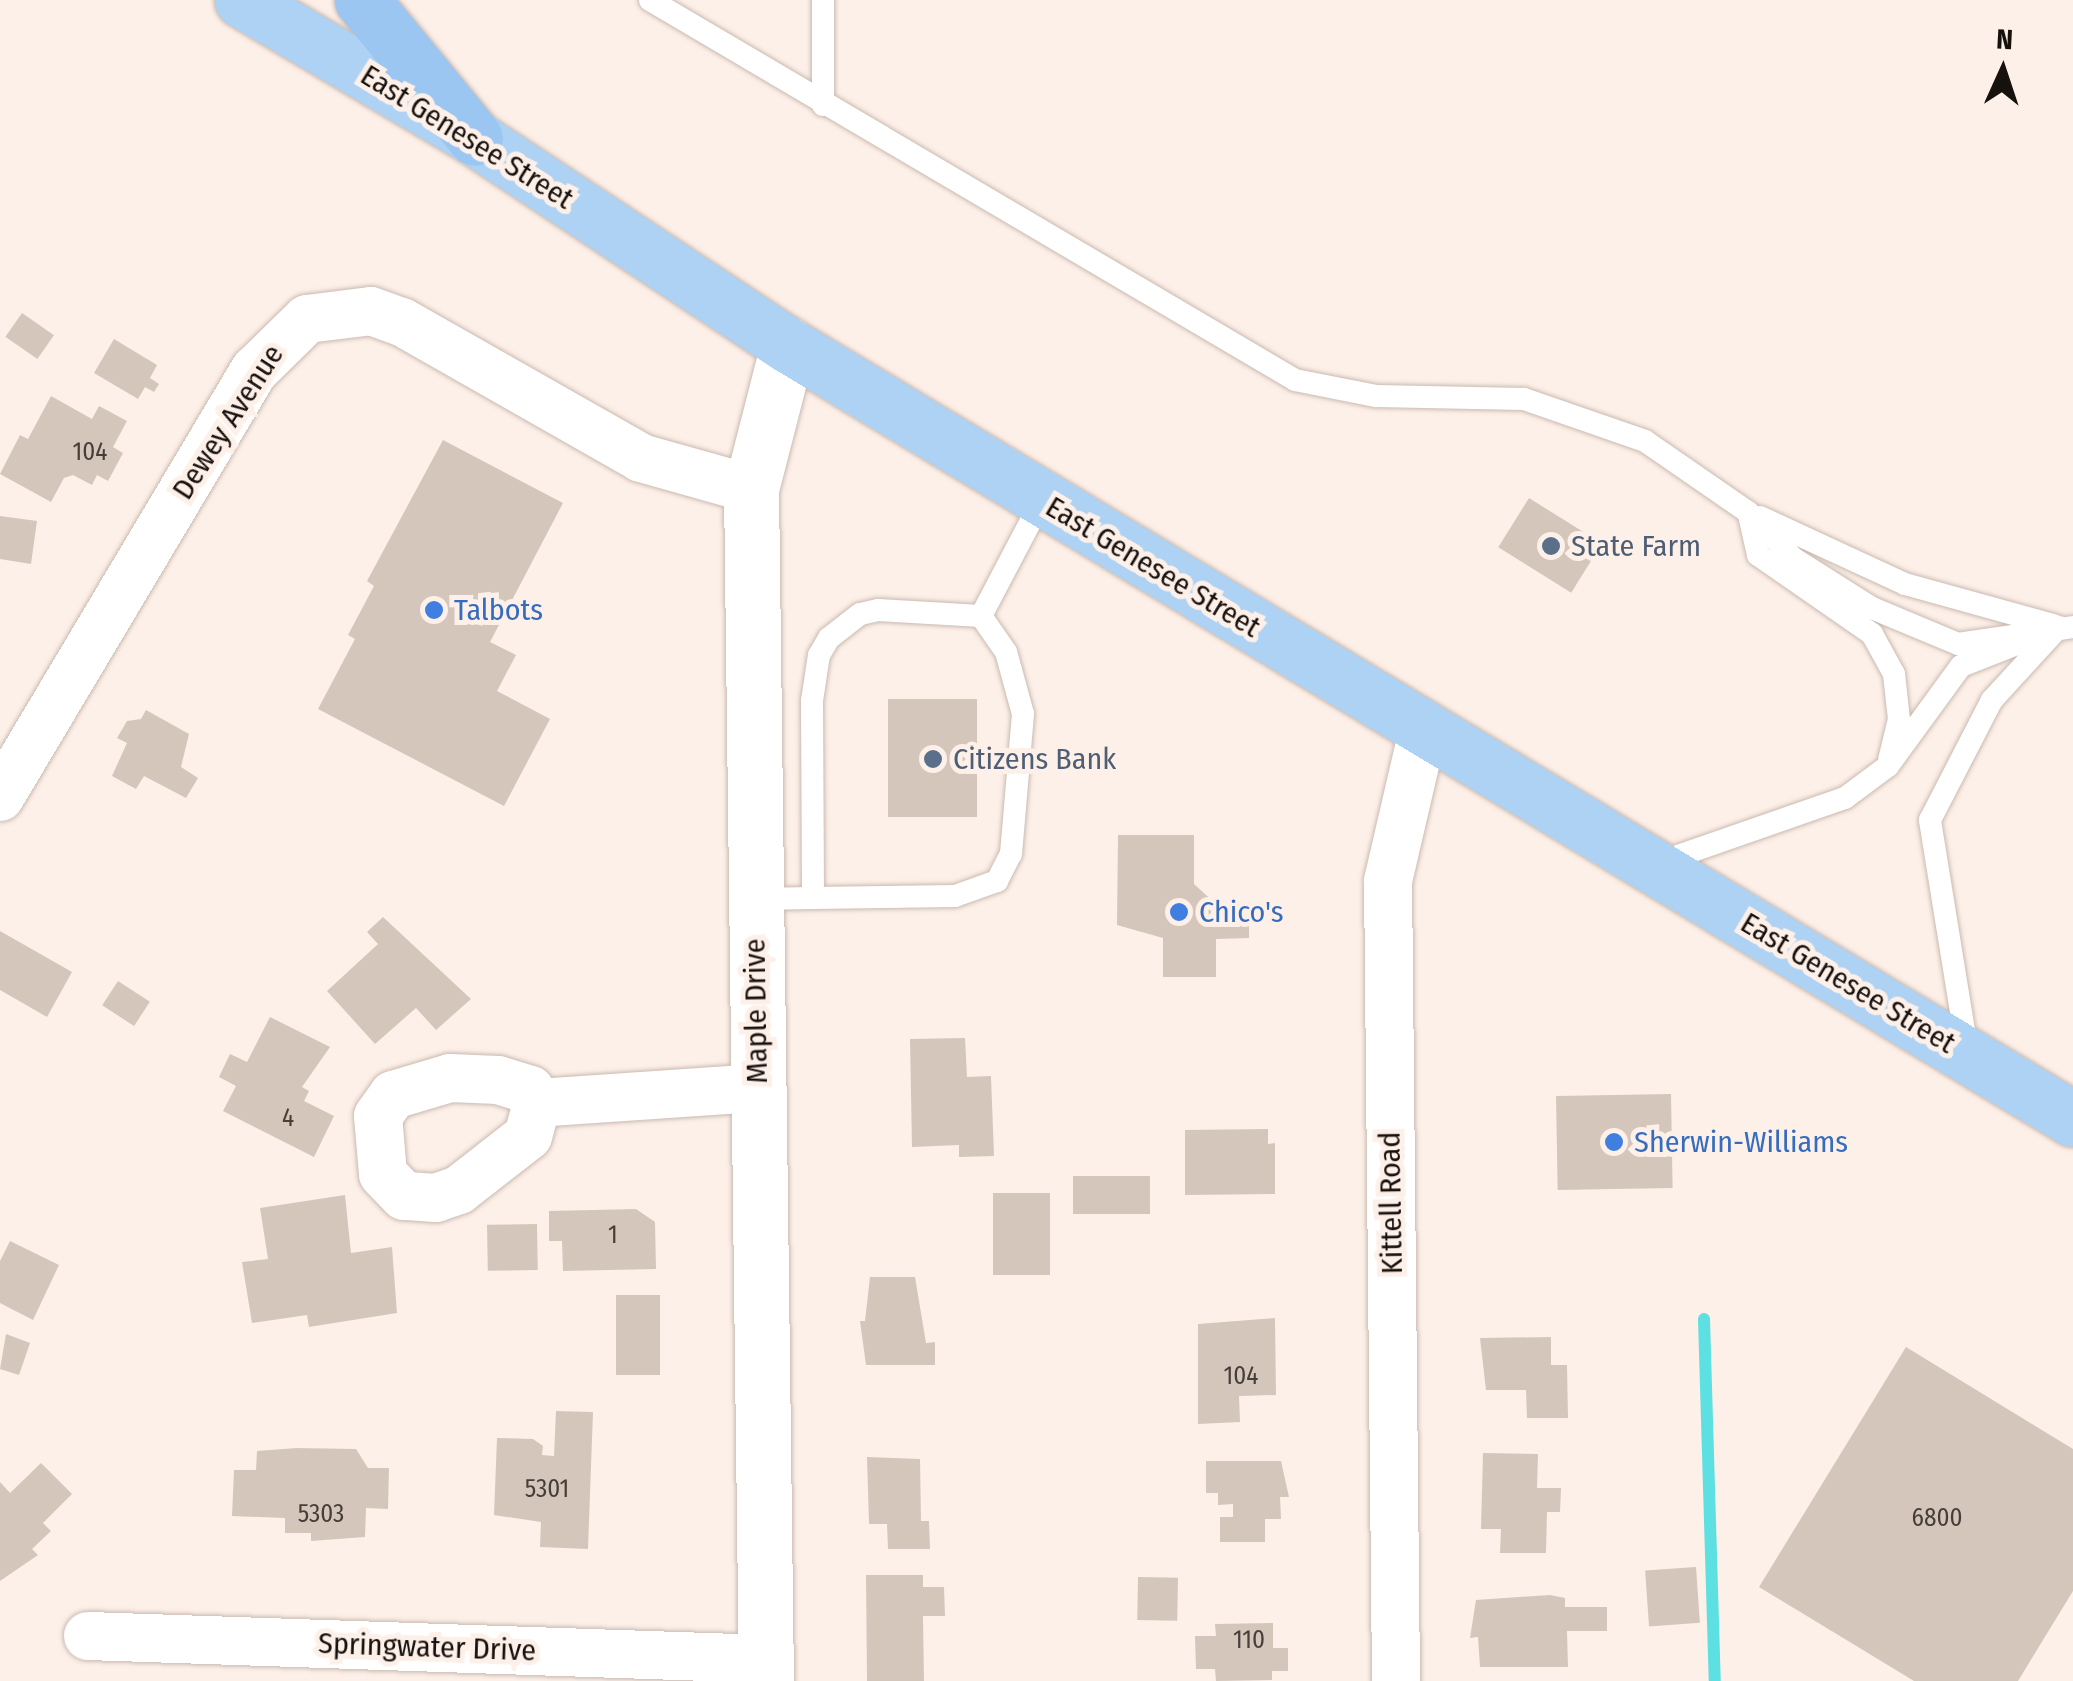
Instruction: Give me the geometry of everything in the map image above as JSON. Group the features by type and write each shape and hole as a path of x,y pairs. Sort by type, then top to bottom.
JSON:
{"highway":[{"name":"East Genesee Street","path":"242,0 475,138 788,345 2073,1119"},
{"path":"362,0 475,138"}],"street":[{"name":"Dewey Avenue","path":"0,798 255,370 307,319 371,311 402,322 641,458 751,489"},
{"name":"Maple Drive","path":"766,1670 751,489 788,345"},
{"name":"Kittell Road","path":"1396,1681 1388,881 1423,730"},
{"path":"537,1104 757,1088"},
{"name":"Springwater Drive","path":"88,1636 766,1670"}],"lane":[{"path":"650,0 1295,380 1376,396 1524,399 1645,441 1748,512 1905,584 2066,627"},
{"path":"823,105 824,0"},
{"path":"982,616 1042,500"},
{"path":"1748,512 1793,558 1872,608 1958,644 2066,627"},
{"path":"1748,512 1758,555 1872,634 1894,674 1900,720 1888,766"},
{"path":"812,898 813,688 829,638 860,614 878,610 982,616"},
{"path":"755,900 955,896 980,891 1006,870 1023,778 1023,714 1006,652 982,616"},
{"path":"1652,864 1844,798 1888,766 1961,666 2066,627"},
{"path":"1968,1056 1930,820 1992,700 2066,627"}],"building":[{"path":"22,313 54,335 37,359 5,337"},
{"path":"114,339 157,365 150,378 159,384 154,392 145,387 138,399 94,373"},
{"path":"51,396 92,419 99,406 127,421 113,447 123,453 108,481 97,475 92,485 73,475 64,478 51,502 0,474 20,435 28,439"},
{"name":"Talbots","path":"443,440 563,503 490,642 516,655 497,691 550,719 504,806 318,709 355,639 348,635 374,586 367,581"},
{"name":"State Farm","path":"1529,498 1602,544 1571,593 1498,547"},
{"path":"0,516 37,521 31,564 0,559"},
{"name":"Citizens Bank","path":"888,699 977,699 977,817 888,817"},
{"path":"146,710 189,734 181,767 198,778 186,798 144,776 136,789 112,776 127,743 117,738 127,721 141,719"},
{"name":"Chico's","path":"1118,835 1194,835 1194,884 1217,905 1234,905 1249,919 1249,938 1216,939 1216,977 1163,977 1163,938 1117,925"},
{"path":"383,917 471,999 436,1030 416,1008 375,1044 327,991 378,944 367,932"},
{"path":"0,931 72,972 47,1017 0,990"},
{"path":"118,981 150,1002 134,1026 102,1005"},
{"path":"270,1017 330,1047 302,1087 309,1091 304,1101 334,1116 314,1157 223,1111 236,1086 219,1077 230,1054 247,1062"},
{"path":"965,1038 967,1077 991,1076 994,1156 959,1157 959,1145 912,1147 910,1039"},
{"name":"Sherwin-Williams","path":"1671,1094 1673,1188 1558,1190 1556,1096"},
{"path":"1268,1129 1268,1144 1275,1143 1275,1194 1185,1195 1185,1130"},
{"path":"1073,1176 1150,1176 1150,1214 1073,1214"},
{"path":"993,1193 1050,1193 1050,1275 993,1275"},
{"path":"345,1195 351,1253 392,1247 397,1313 309,1327 307,1315 252,1323 242,1262 268,1259 260,1208"},
{"path":"636,1209 655,1222 656,1269 563,1271 562,1241 549,1241 549,1211"},
{"path":"537,1224 538,1270 488,1271 487,1225"},
{"path":"10,1241 59,1265 33,1320 0,1303 0,1261"},
{"path":"870,1277 915,1277 926,1343 935,1342 935,1365 866,1365 860,1321 865,1321"},
{"path":"616,1295 660,1295 660,1375 616,1375"},
{"path":"1275,1318 1276,1395 1239,1396 1240,1422 1198,1424 1198,1324"},
{"path":"6,1334 30,1343 19,1375 0,1369"},
{"path":"1551,1337 1551,1365 1567,1365 1568,1418 1527,1418 1526,1390 1486,1390 1480,1338"},
{"path":"1906,1347 2073,1449 2073,1591 2018,1681 1914,1681 1759,1587"},
{"path":"556,1411 593,1412 588,1549 540,1547 541,1522 494,1515 497,1438 533,1439 543,1446 542,1455 554,1456"},
{"path":"356,1449 368,1468 389,1468 388,1509 366,1508 365,1537 311,1541 311,1533 285,1533 285,1518 232,1516 234,1470 256,1470 257,1451"},
{"path":"1483,1453 1538,1454 1537,1488 1561,1488 1560,1512 1547,1512 1546,1553 1500,1553 1501,1529 1481,1529"},
{"path":"867,1457 920,1459 921,1521 929,1521 930,1549 888,1549 887,1524 869,1524"},
{"path":"1206,1461 1281,1461 1289,1497 1280,1497 1281,1519 1265,1519 1265,1542 1220,1542 1220,1517 1233,1517 1233,1504 1218,1505 1218,1493 1206,1493"},
{"path":"41,1463 72,1494 43,1523 51,1531 32,1549 38,1555 0,1581 0,1482 10,1493"},
{"path":"1696,1567 1700,1623 1649,1626 1645,1571"},
{"path":"866,1575 923,1575 923,1587 944,1587 945,1616 923,1616 924,1681 867,1681"},
{"path":"1138,1577 1178,1578 1177,1621 1137,1620"},
{"path":"1550,1595 1565,1598 1565,1607 1607,1607 1607,1631 1567,1631 1568,1667 1480,1667 1478,1637 1470,1638 1476,1600"},
{"path":"1273,1623 1273,1648 1288,1648 1288,1671 1272,1671 1272,1680 1216,1681 1215,1669 1196,1669 1195,1636 1216,1636 1215,1624"}],"waterway":[{"path":"1704,1319 1715,1681"}],"place":[{"name":"State Farm","path":"1551,546"},
{"name":"Talbots","path":"434,610"},
{"name":"Citizens Bank","path":"933,759"},
{"name":"Chico's","path":"1179,912"},
{"name":"Sherwin-Williams","path":"1614,1142"}]}
